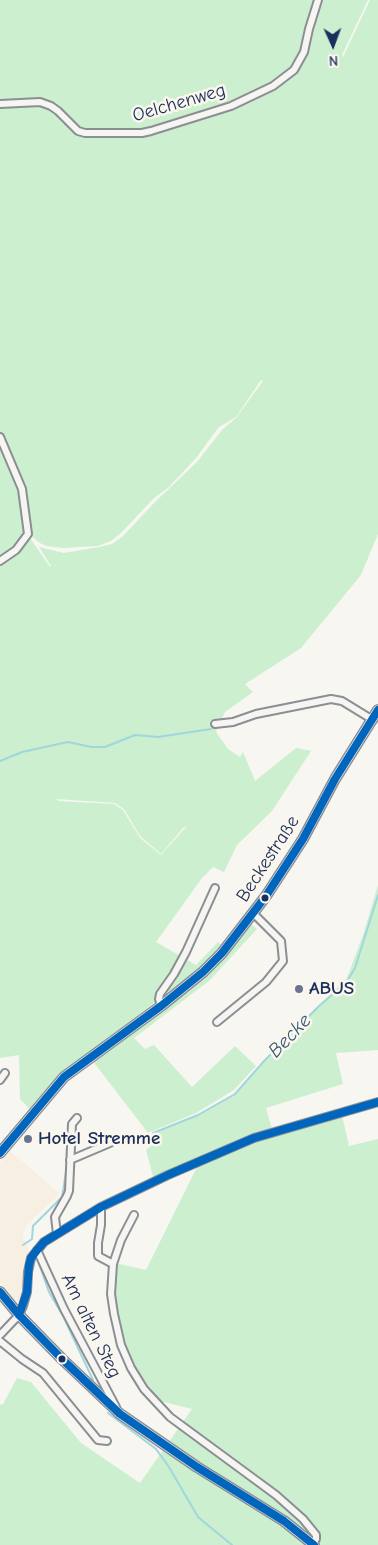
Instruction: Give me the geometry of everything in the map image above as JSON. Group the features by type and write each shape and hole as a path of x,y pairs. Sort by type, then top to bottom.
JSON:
{"main road":[{"name":"Beckestraße","path":"0,1152 64,1077 161,1006 216,959 253,913 303,839 336,779 378,710"},
{"path":"0,1292 62,1358 120,1414 197,1467 284,1522 314,1544"}],"street":[{"name":"Oelchenweg","path":"0,104 40,102 58,111 78,131 117,134 151,131 231,106 273,86 294,70 304,52 318,0"},
{"path":"0,437 22,488 28,534 16,550 0,561"},
{"path":"216,724 234,722 256,714 331,699 342,701 373,720"},
{"name":"Beckestraße","path":"161,1006 160,994 186,952 215,888"},
{"path":"217,1022 266,982 284,961 282,941 253,913"},
{"path":"0,1080 5,1073"},
{"path":"0,1335 19,1314 23,1306 27,1292 29,1265 44,1242 101,1207 168,1175 254,1138 378,1102"},
{"path":"57,1234 55,1217 67,1196 72,1124 76,1118"},
{"path":"70,1160 110,1143"},
{"path":"101,1207 102,1225 98,1243 98,1256 113,1264"},
{"path":"134,1215 121,1240 113,1264 111,1294 114,1314 126,1358 144,1389 170,1417 276,1495 303,1519 316,1535 314,1544"},
{"name":"Am alten Steg","path":"37,1250 69,1318 120,1414"},
{"path":"0,1341 43,1373 98,1440 107,1441"}],"shaded area":[{"path":"9,1150 60,1194 27,1224 22,1235 28,1247 24,1289 17,1305 0,1282 0,1163"}],"green space":[{"path":"0,0 317,0 298,61 283,79 231,105 151,130 79,131 51,105 0,103"},
{"path":"319,0 368,0 342,55 343,57 370,0 378,0 378,534 361,575 301,648 245,684 253,692 225,712 216,732 228,749 240,757 243,752 255,781 296,748 311,751 272,811 237,845 224,872 213,867 202,878 156,942 196,965 218,942 221,945 200,968 62,1073 30,1109 20,1099 19,1055 0,1058 0,562 28,535 50,567 39,547 64,553 112,544 123,536 197,462 222,430 236,418 263,381 261,380 236,417 219,427 196,458 169,487 153,499 111,541 98,546 64,548 46,546 29,534 24,488 0,435 0,105 40,103 50,106 77,132 142,133 261,93 300,61","holes":["56,799 115,803 124,809 140,836 161,854 183,828 187,826 161,855 140,838 123,810 114,804 59,801"]},
{"path":"0,443 20,489 25,534 15,549 0,558"},
{"path":"378,885 378,1050 336,1053 343,1084 266,1108 272,1129 253,1134 154,1180 146,1150 155,1143 149,1135 198,1115 236,1093 281,1042 347,978 363,935"},
{"path":"250,923 257,929 209,981 134,1038 145,1049 154,1045 192,1087 235,1046 256,1066 234,1090 196,1113 148,1133 92,1060 131,1034 206,974"},
{"path":"342,1115 349,1146 378,1139 378,1545 0,1545 0,1405 3,1404 17,1378 31,1382 81,1443 140,1483 192,1409 160,1401 126,1357 112,1294 115,1263 146,1270 197,1167 256,1141"}],"waterway":[{"path":"0,761 22,752 68,742 91,747 105,747 135,735 158,737 211,729"},
{"name":"Becke","path":"153,1133 198,1115 235,1094 265,1060 319,1006 346,983 355,968 378,895"},
{"name":"Becke","path":"23,1245 32,1239 33,1226 62,1197 66,1172"},
{"path":"38,1261 49,1292 63,1316 93,1380"},
{"path":"108,1413 156,1449 169,1467 198,1517 232,1545"}],"transit line":[{"path":"0,1153 64,1077 161,1006 203,972 222,953 266,896 303,839 335,779 378,710"},
{"path":"19,1315 27,1292 29,1265 31,1258 37,1250 44,1242 101,1207 168,1175 254,1138 378,1102"},
{"path":"0,1292 19,1315 62,1359 120,1414 197,1467 284,1521 314,1545"}],"place":[{"name":"ABUS","path":"299,989"},
{"name":"Hotel Stremme","path":"28,1139"}]}
